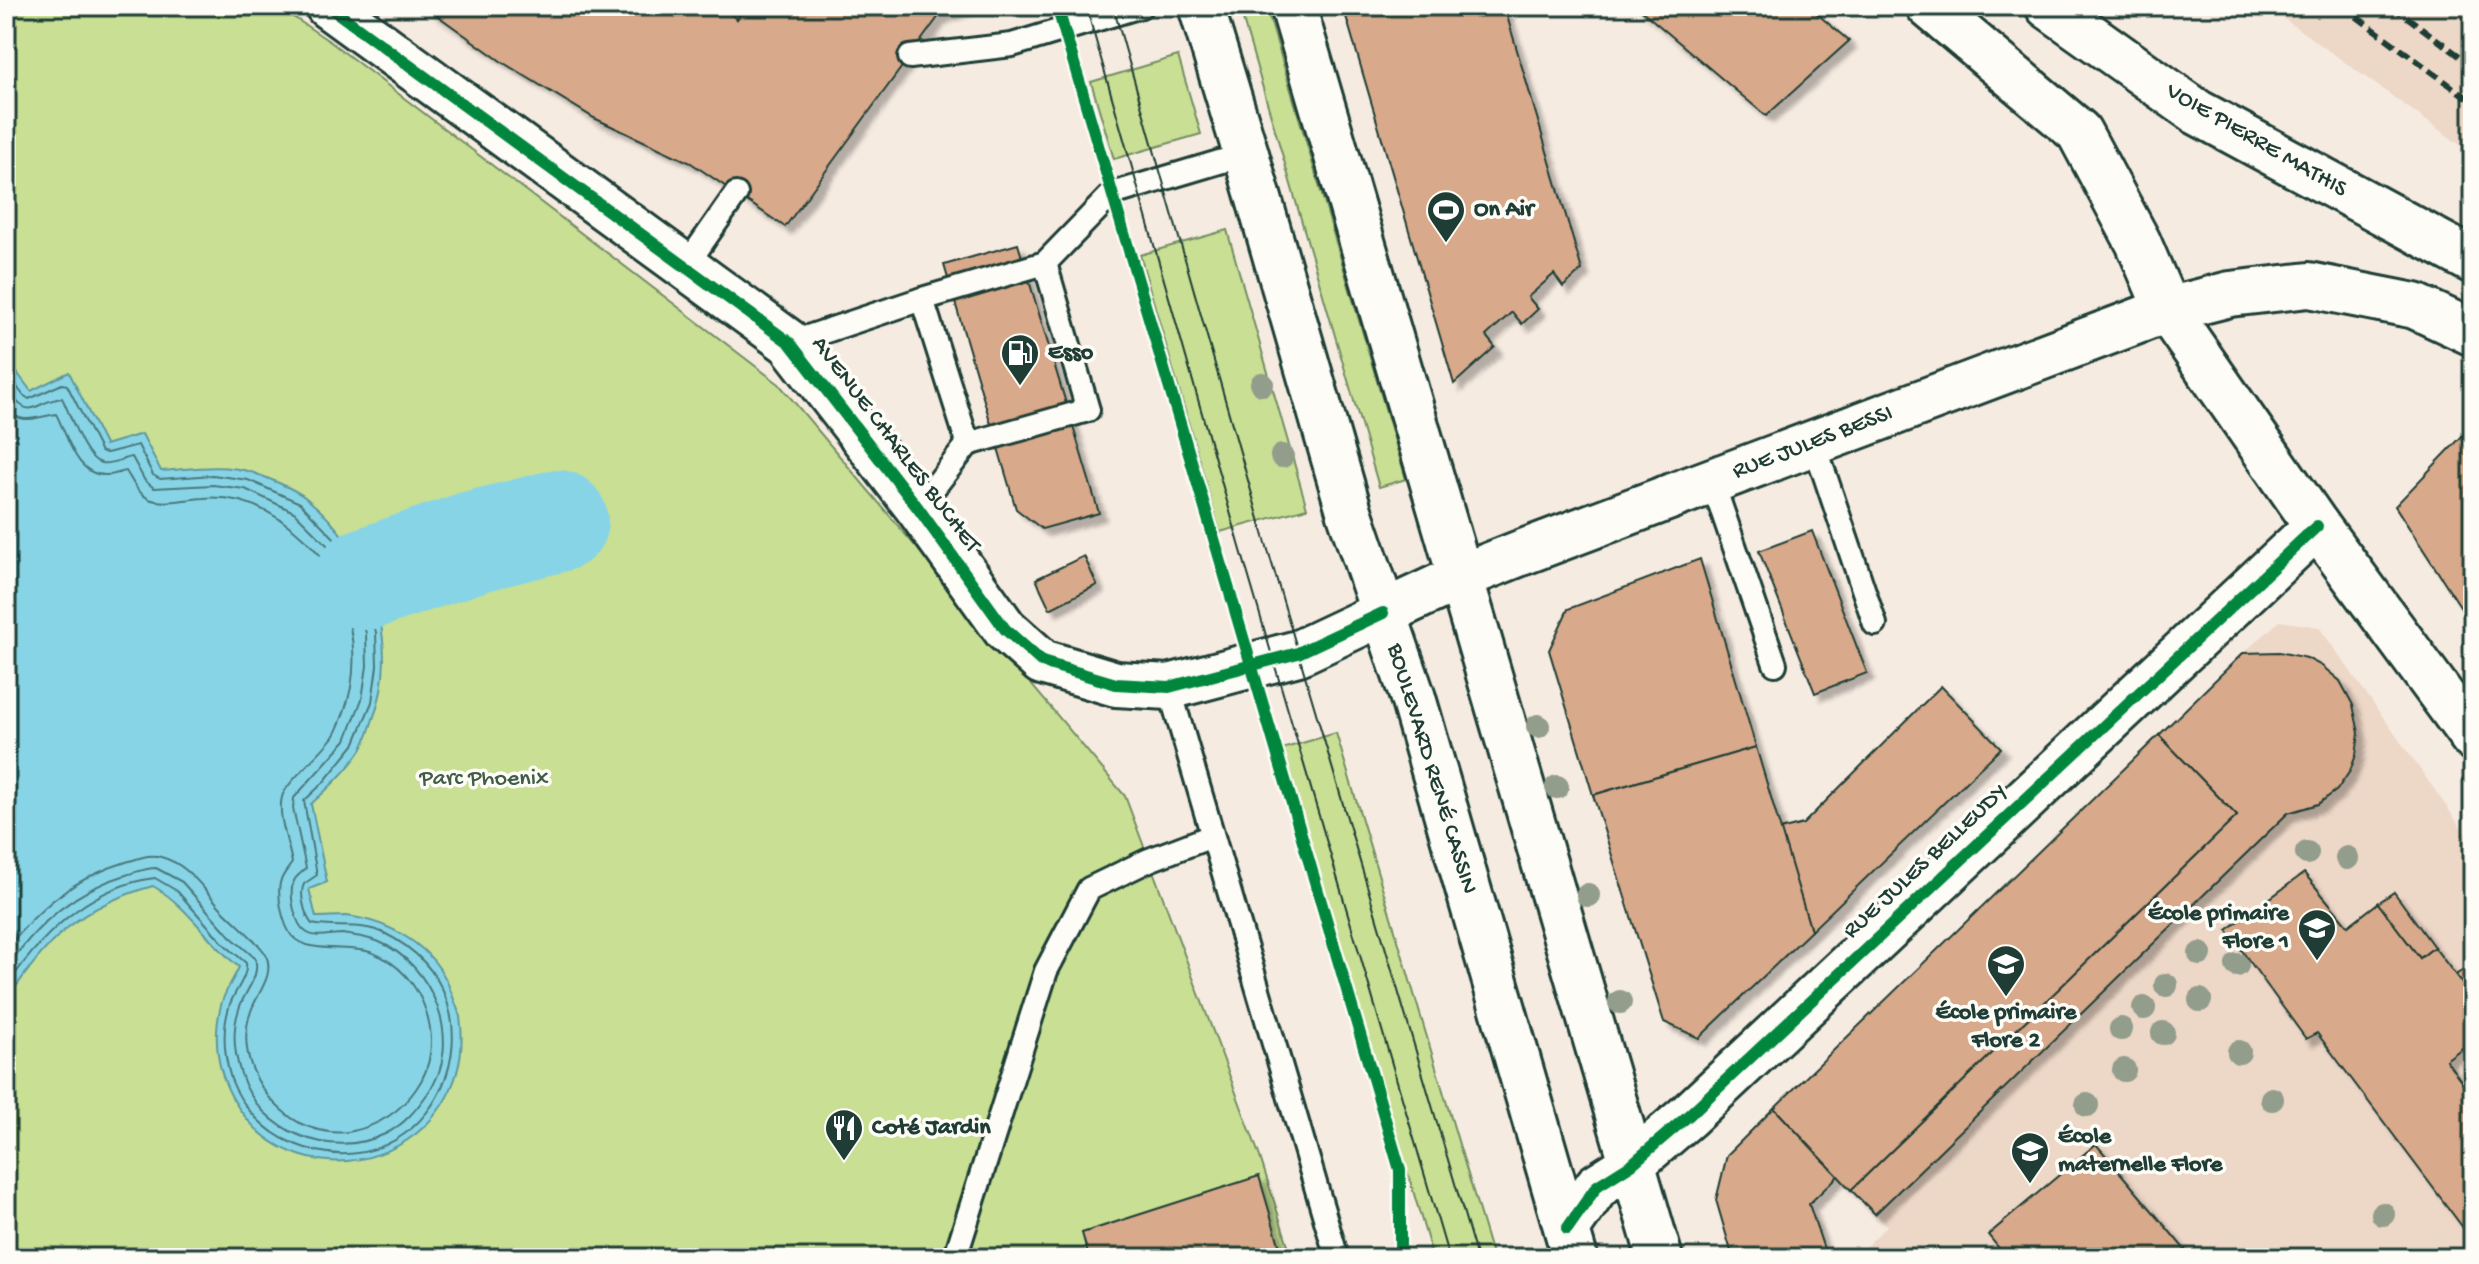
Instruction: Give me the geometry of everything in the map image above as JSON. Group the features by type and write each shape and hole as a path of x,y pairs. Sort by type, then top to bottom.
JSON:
{"main road":[{"name":"AVENUE CHARLES BUCHET","path":"328,6 790,343 918,508 1005,629 1042,662 1116,684 1169,687 1298,653 1383,613"},
{"name":"BOULEVARD RENÉ CASSIN","path":"1201,6 1350,514 1413,698 1571,1244"},
{"path":"1293,6 1660,1258"},
{"path":"1929,6 2079,132 2138,242 2167,310 2317,526 2473,738"},
{"name":"VOIE PIERRE MATHIS","path":"2048,6 2197,112 2473,261"},
{"name":"RUE JULES BESSI","path":"1383,613 1460,577 2167,310 2230,294 2309,285 2415,306 2473,333"},
{"name":"RUE JULES BELLEUDY","path":"1571,1244 1597,1186 1632,1164 1700,1105 2317,526"}],"lane":[{"path":"910,57 1012,45 1141,6"},
{"path":"790,343 922,299 1045,263 1112,194 1246,154"},
{"path":"685,267 736,194"},
{"path":"918,508 968,444 1088,410 1045,263"},
{"path":"922,299 968,444"},
{"path":"1814,443 1875,624"},
{"path":"1712,481 1775,664"},
{"path":"1169,687 1337,1258"},
{"path":"955,1258 1046,971 1089,889 1149,860 1212,836"}],"shaded area":[{"path":"2266,6 2473,6 2473,154"},
{"path":"2280,621 2319,627 2473,844 2473,1258 1854,1258 1887,1226 1774,1108 2243,653"}],"green space":[{"name":"Parc Phoenix","path":"6,6 277,6 332,43 779,384 1125,796 1260,1157 1292,1258 6,1258"},
{"path":"1239,6 1266,6 1406,479 1379,487"},
{"path":"1178,56 1201,134 1114,159 1091,82"},
{"path":"1227,230 1307,508 1220,532 1140,255"},
{"path":"1336,733 1493,1258 1433,1258 1282,749"}],"water":[{"path":"6,358 31,391 69,372 105,445 142,434 161,471 206,467 240,469 288,487 306,498 329,519 364,571 382,631 384,661 381,692 361,750 344,772 311,804 327,882 309,889 316,917 346,916 378,923 421,948 443,974 460,1017 459,1064 443,1104 415,1134 380,1154 340,1161 300,1156 263,1135 233,1099 223,1077 218,1053 217,1029 221,1005 239,967 187,913 153,886 104,904 68,928 37,959 6,1001"}],"building":[{"path":"424,6 720,6 737,19 746,6 968,6 939,16 785,227 691,163 594,118 502,62"},
{"path":"720,6 746,6 737,19"},
{"path":"1343,6 1504,6 1582,270 1563,287 1554,274 1528,297 1538,309 1522,324 1512,312 1486,336 1495,347 1454,384"},
{"path":"1636,6 1808,6 1849,41 1766,116"},
{"name":"Esso","path":"1018,244 1099,513 1042,529 1016,509 944,265"},
{"path":"2467,431 2473,434 2473,626 2395,506"},
{"path":"1812,531 1867,673 1815,693 1759,551"},
{"path":"1084,556 1097,585 1050,609 1036,579"},
{"path":"1700,559 1756,747 1593,795 1549,650 1568,609"},
{"path":"2279,652 2307,658 2322,666 2340,681 2353,705 2359,733 2356,755 2337,790 2318,804 2288,813 1875,1214 1851,1190 2237,816 2159,735 2243,653"},
{"path":"1941,686 2001,748 1811,931 1780,830 1803,824"},
{"path":"2159,735 2237,816 1851,1190 1774,1108"},
{"path":"1756,747 1811,931 1699,1038 1664,1022 1593,795"},
{"path":"2304,873 2348,926 2378,903 2420,958 2434,947 2473,998 2473,1040 2446,1060 2473,1097 2473,1241 2317,1033 2306,1039 2227,930"},
{"path":"2394,892 2434,947 2420,958 2378,903"},
{"path":"2469,965 2473,971 2473,998 2456,975"},
{"path":"1774,1108 1838,1176 1809,1204 1827,1258 1733,1258 1716,1200 1727,1155"},
{"path":"2096,1144 2192,1258 2007,1258 1988,1235"},
{"path":"1259,1176 1283,1258 1089,1258 1082,1233"}],"waterway":[{"path":"366,579 473,542 557,521"}],"tram line":[{"path":"1086,6 1240,547 1449,1258"},
{"path":"1113,6 1265,540 1477,1258"}],"railway":[{"path":"2342,6 2473,102"},
{"path":"2392,6 2473,66"}],"cycle path":[{"path":"328,6 790,343 918,508 1005,629 1042,662 1116,684 1169,687 1298,653 1383,613"},
{"path":"1057,6 1400,1170 1400,1247 1403,1258"},
{"path":"1567,1229 1597,1186 1632,1164 1688,1116 2317,526"}],"place":[{"name":"On Air","path":"1446,244"},
{"name":"Esso","path":"1020,387"},
{"name":"École primaire Flore 1","path":"2317,962"},
{"name":"École primaire Flore 2","path":"2006,998"},
{"name":"Coté Jardin","path":"844,1162"},
{"name":"École maternelle Flore","path":"2030,1185"}]}
